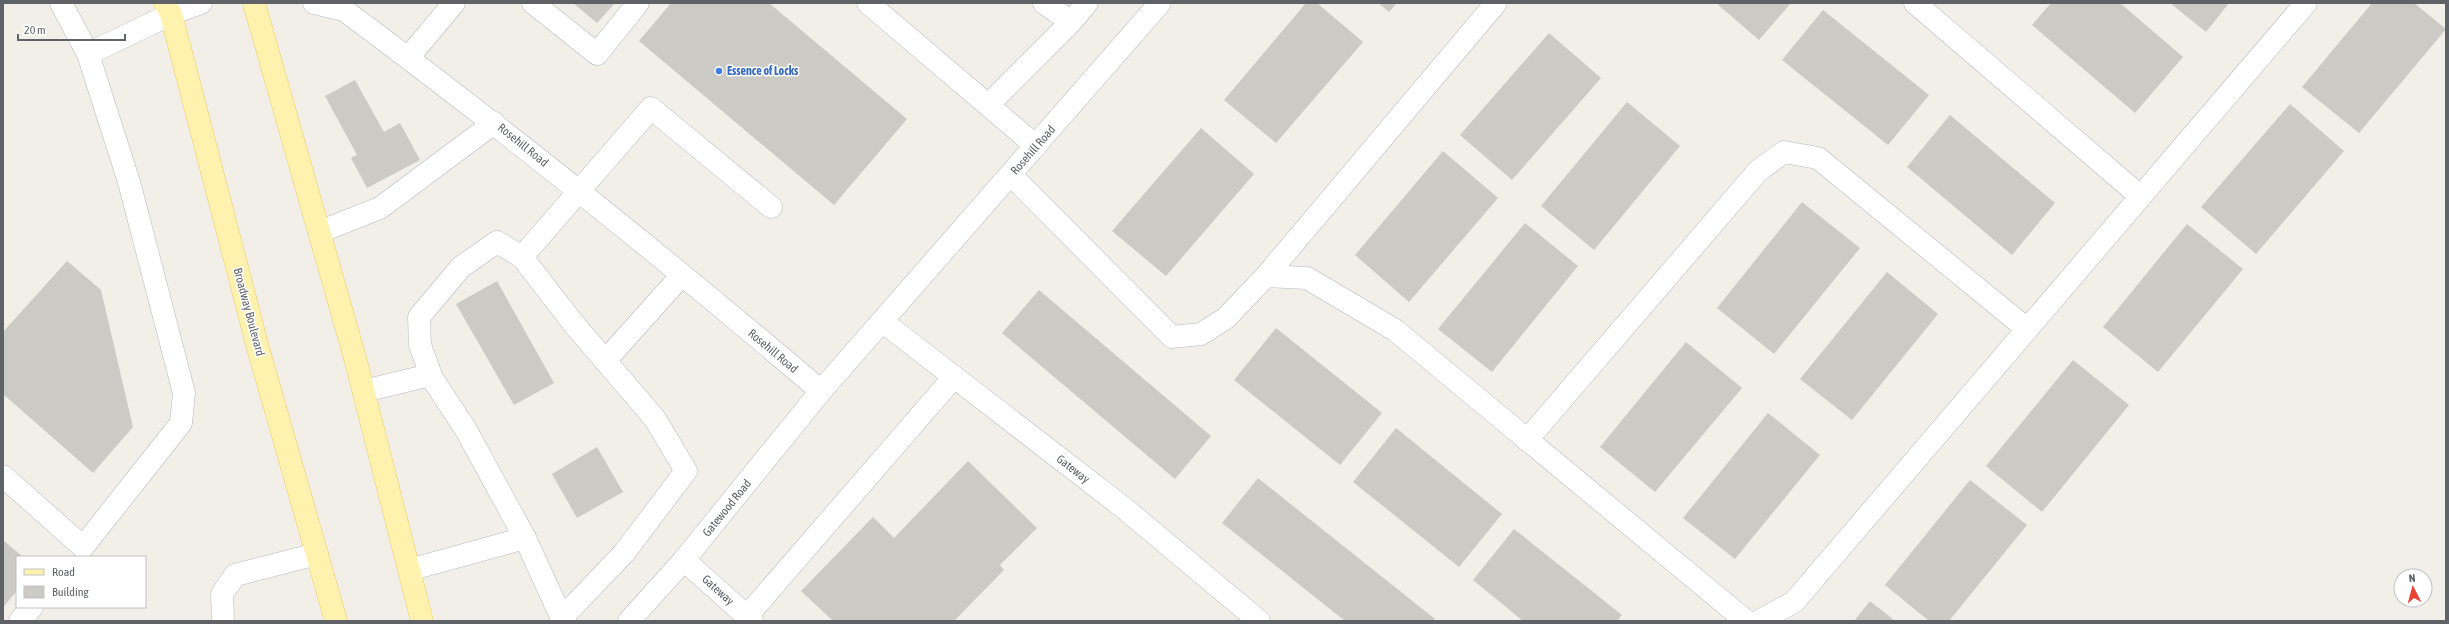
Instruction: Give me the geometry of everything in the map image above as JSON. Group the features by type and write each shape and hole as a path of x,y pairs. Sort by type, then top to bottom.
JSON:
{"main road":[{"path":"254,3 364,391 422,621"},
{"name":"Broadway Boulevard","path":"168,8 258,348 336,621"}],"street":[{"path":"3,476 78,552 181,422 184,393 129,182 88,54 61,3"},
{"path":"88,54 168,8 201,3"},
{"name":"Rosehill Road","path":"314,3 344,10 494,123 682,274 821,391 1160,3"},
{"path":"408,58 454,3"},
{"path":"533,3 597,54 638,3"},
{"path":"868,3 989,104 1036,146"},
{"path":"1044,3 1070,22"},
{"path":"989,104 1087,3"},
{"path":"1011,175 1172,338 1202,334 1226,318 1266,276 1496,3"},
{"path":"1916,3 2140,196"},
{"path":"1759,621 1794,602 2306,3"},
{"path":"522,257 651,108 771,207"},
{"path":"319,232 380,208 494,123"},
{"path":"1527,440 1758,171 1784,152 1818,158 2027,328"},
{"path":"497,242 522,257 605,361 655,420 686,471 624,553 562,620 525,538 466,430 430,375 420,345 419,317 462,267 497,242"},
{"path":"605,361 682,274"},
{"path":"1266,276 1307,278 1395,330 1746,621"},
{"name":"Gateway","path":"882,322 1124,508 1259,621"},
{"path":"364,391 430,375"},
{"path":"749,618 954,377"},
{"name":"Gatewood Road","path":"629,621 684,560 821,391"},
{"path":"409,570 525,538"},
{"path":"223,621 222,594 235,575 317,554"},
{"name":"Gateway","path":"684,560 749,618"},
{"path":"20,621 31,608"}],"building":[{"path":"573,3 615,3 597,23"},
{"path":"671,3 769,3 907,119 834,205 639,41"},
{"path":"1306,3 1317,3 1363,42 1276,143 1224,100"},
{"path":"1378,3 1397,3 1389,12"},
{"path":"1716,3 1791,3 1759,40"},
{"path":"2051,3 2120,3 2183,57 2135,113 2032,25"},
{"path":"2170,3 2229,3 2206,32"},
{"path":"2372,3 2414,3 2446,29 2359,133 2302,87"},
{"path":"1823,10 1929,95 1888,145 1782,60"},
{"path":"1549,33 1601,78 1512,180 1460,135"},
{"path":"355,80 384,132 400,123 420,160 367,188 351,158 357,155 325,96"},
{"path":"1627,102 1680,146 1594,250 1541,206"},
{"path":"2290,104 2344,151 2256,254 2201,207"},
{"path":"1950,115 2055,203 2012,255 1907,167"},
{"path":"1201,128 1254,174 1166,276 1112,231"},
{"path":"1443,151 1498,198 1409,302 1355,255"},
{"path":"1802,202 1860,248 1774,354 1717,308"},
{"path":"1525,223 1578,266 1492,372 1438,329"},
{"path":"2187,224 2243,269 2158,372 2103,327"},
{"path":"67,261 101,290 133,427 93,473 3,394 3,332"},
{"path":"1887,272 1938,314 1852,420 1800,379"},
{"path":"497,281 554,383 514,405 456,304"},
{"path":"1039,290 1211,436 1175,479 1002,333"},
{"path":"1276,328 1382,413 1340,465 1234,380"},
{"path":"1686,342 1742,388 1655,492 1600,447"},
{"path":"2073,360 2129,405 2042,512 1986,466"},
{"path":"1768,413 1820,455 1735,559 1683,518"},
{"path":"1396,428 1502,514 1459,567 1353,482"},
{"path":"597,447 623,492 577,518 552,474"},
{"path":"968,461 1037,528 1000,565 1004,570 954,621 833,621 801,591 873,517 894,538"},
{"path":"1258,478 1435,619 1433,621 1345,621 1222,523"},
{"path":"1970,480 2027,525 1949,621 1929,621 1885,585"},
{"path":"1514,529 1622,615 1617,621 1523,621 1473,580"},
{"path":"3,540 22,556 16,556 16,592 3,607"},
{"path":"1870,601 1895,621 1854,621"}],"place":[{"name":"Essence of Locks","path":"719,71"}]}
